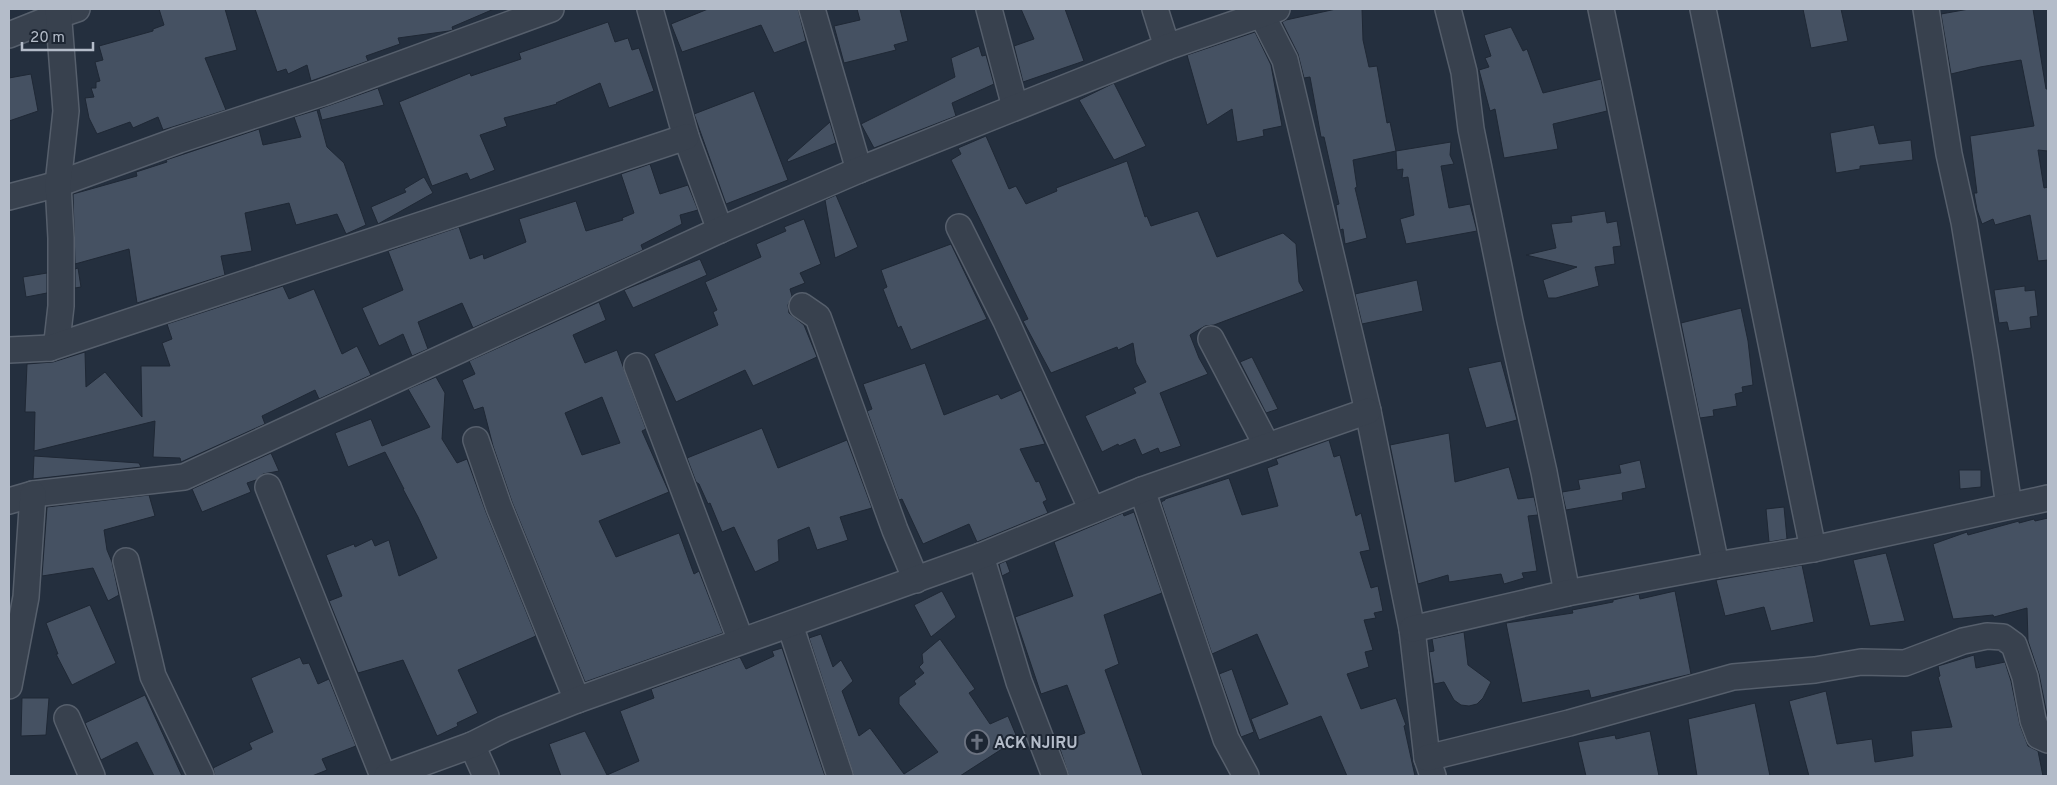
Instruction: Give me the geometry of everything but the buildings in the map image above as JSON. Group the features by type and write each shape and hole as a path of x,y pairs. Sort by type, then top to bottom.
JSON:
{"street":[{"path":"9,196 58,184 179,140 322,93 551,9"},
{"path":"650,9 686,137 720,230"},
{"path":"812,9 859,170"},
{"path":"989,9 1015,107"},
{"path":"1155,9 1167,47"},
{"path":"1448,9 1464,72 1473,138 1568,593"},
{"path":"1601,9 1716,565"},
{"path":"1703,9 1813,549"},
{"path":"1926,9 1948,154 1964,222 1986,354 2008,506"},
{"path":"9,36 65,11 66,112 58,184 61,238 61,306 57,341 50,348"},
{"path":"9,501 33,494 184,477 720,230 859,170 1167,47 1266,11 1285,60 1368,411 1412,629 1430,767 1569,723 1733,677 1816,670 1861,662 1906,664 1963,641 1987,636 2003,637 2014,645 2025,677 2038,736 2048,740"},
{"path":"9,350 50,348 686,137"},
{"path":"959,227 1006,320 1092,510"},
{"path":"802,306 818,317 895,530 916,580"},
{"path":"1211,339 1267,446"},
{"path":"638,366 741,642"},
{"path":"387,776 472,746 504,729 577,700 916,580 981,556 1142,490 1368,411"},
{"path":"476,440 499,506 577,700"},
{"path":"268,487 383,776"},
{"path":"1142,490 1226,739 1246,776"},
{"path":"9,686 26,597 33,494"},
{"path":"1412,629 1568,593 1813,549 2048,498"},
{"path":"981,556 1019,682 1055,776"},
{"path":"126,562 153,676 201,776"},
{"path":"790,625 840,776"},
{"path":"67,718 92,776"},
{"path":"472,746 486,776"}],"place":[{"name":"ACK NJIRU","path":"977,742"}]}
